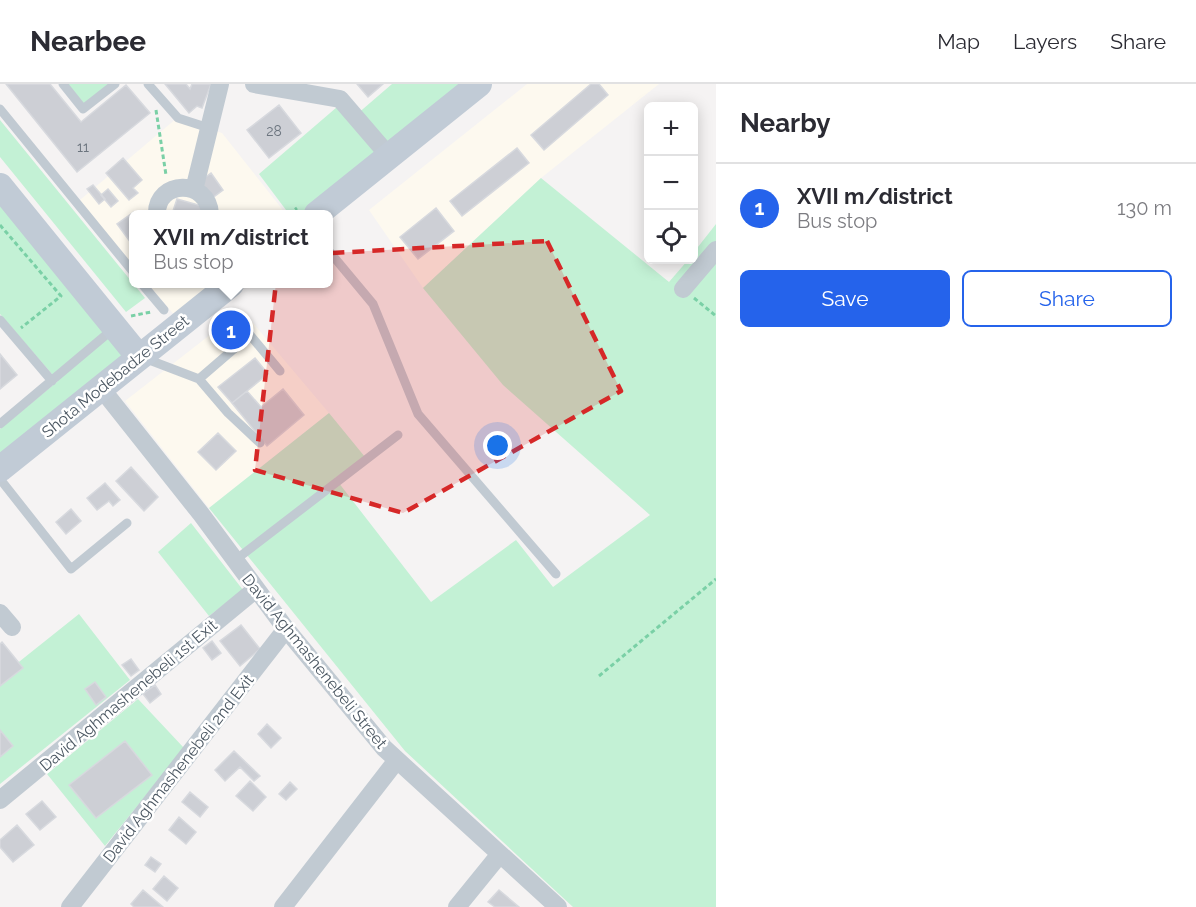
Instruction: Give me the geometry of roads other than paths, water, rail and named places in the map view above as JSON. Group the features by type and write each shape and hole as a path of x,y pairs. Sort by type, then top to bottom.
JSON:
{"main road":[{"path":"322,210 479,84"},
{"path":"0,186 139,357"},
{"name":"Shota Modebadze Street","path":"0,469 226,288"}],"street":[{"path":"194,190 220,84"},
{"path":"254,84 304,88 340,99 389,156"},
{"path":"158,210 161,200 168,192 177,188 194,190 205,198 209,210"},
{"path":"683,289 716,250"},
{"name":"David Aghmashenebeli Street","path":"101,388 201,514 255,590 384,748 558,907"},
{"name":"David Aghmashenebeli 1st Exit","path":"0,800 255,590"},
{"path":"0,613 12,627"},
{"name":"David Aghmashenebeli 2nd Exit","path":"70,907 286,629"},
{"path":"283,907 398,760"},
{"path":"457,907 500,854"}],"lane":[{"path":"63,84 83,109 115,84"},
{"path":"151,87 178,118 209,128"},
{"path":"0,109 129,267"},
{"path":"333,256 373,304 418,414 556,574"},
{"path":"145,288 164,310"},
{"path":"0,320 52,381"},
{"path":"0,423 115,327"},
{"path":"199,379 250,335 280,371"},
{"path":"139,357 199,379 228,413 260,442"},
{"path":"234,561 398,435"},
{"path":"0,479 71,569 127,523"}],"place":[{"name":"XVII m/district","path":"231,330"}]}
